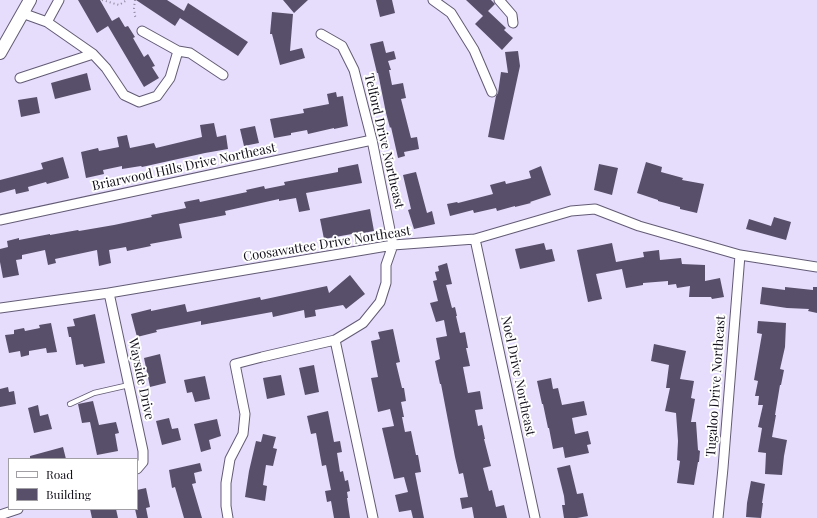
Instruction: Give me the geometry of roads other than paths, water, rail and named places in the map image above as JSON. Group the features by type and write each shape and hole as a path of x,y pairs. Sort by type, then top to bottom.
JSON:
{"street":[{"path":"0,52 30,0"},
{"path":"46,22 59,0"},
{"path":"433,0 451,13 474,50 492,92"},
{"path":"499,0 512,15 513,22"},
{"path":"22,13 46,22 94,54 106,68 124,95 139,102 157,96 170,78 178,51"},
{"path":"142,31 178,51 190,53 223,75"},
{"name":"Telford Drive Northeast","path":"321,34 342,46 354,70 372,140 393,244"},
{"path":"20,78 94,54"},
{"name":"Briarwood Hills Drive Northeast","path":"0,220 372,140"},
{"name":"Coosawattee Drive Northeast","path":"0,308 109,293 393,244 475,239 571,211 595,210 639,226 740,255 817,267"},
{"name":"Noel Drive Northeast","path":"475,239 534,518"},
{"path":"228,518 226,506 226,483 230,459 243,434 245,414 235,364 336,340 362,323 380,302 386,283 386,265 393,244"},
{"name":"Tugaloo Drive Northeast","path":"718,518 740,255"},
{"name":"Wayside Drive","path":"109,293 143,451 143,462 138,468"},
{"path":"336,340 374,518"},
{"path":"0,515 15,510"}],"lane":[{"path":"70,404 94,393 129,385"}]}
